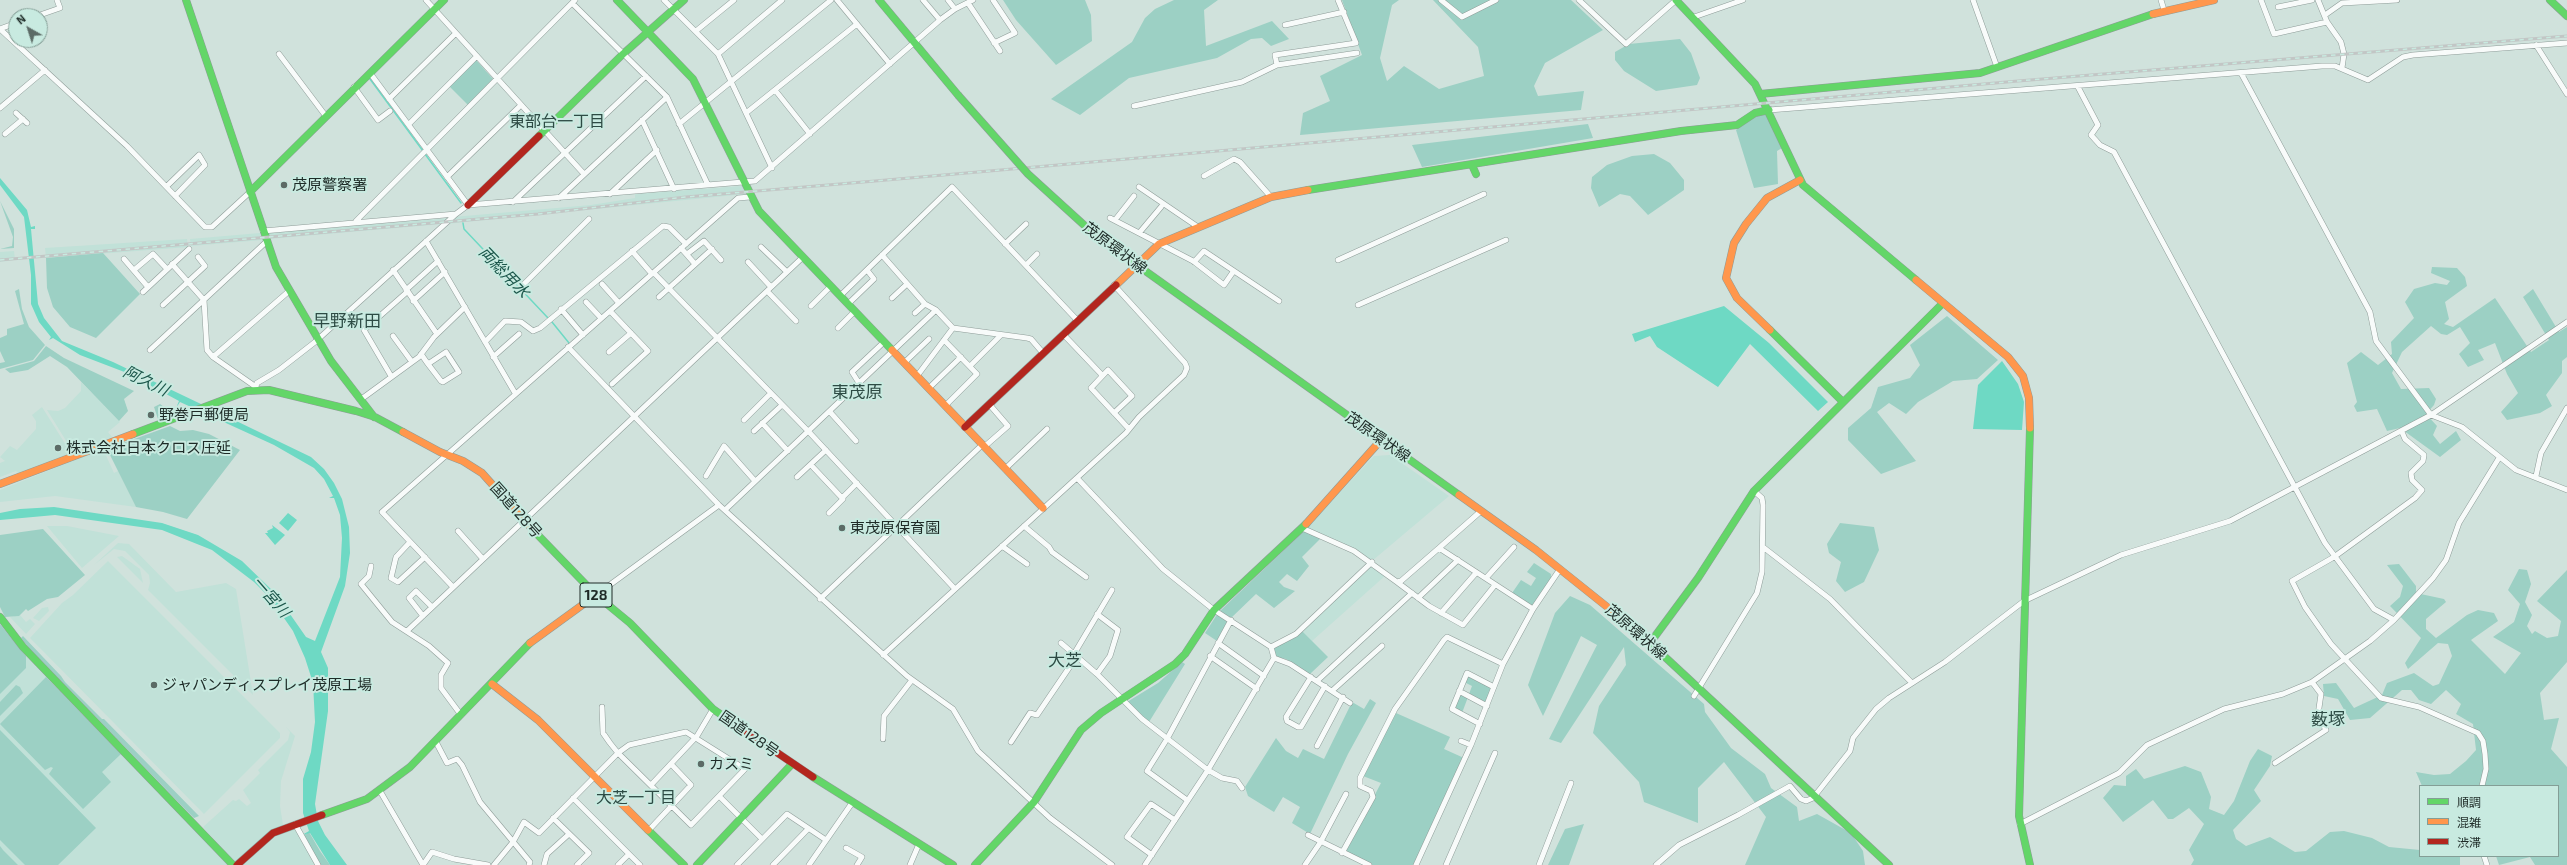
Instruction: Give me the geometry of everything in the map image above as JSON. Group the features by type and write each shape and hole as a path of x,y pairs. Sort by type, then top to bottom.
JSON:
{"main road":[{"path":"186,0 266,242 288,292 317,340 360,400 375,417"},
{"path":"250,192 325,115 444,0"},
{"path":"617,0 693,79 706,102 750,196 759,210 1043,508"},
{"path":"468,205 623,54 684,0"},
{"name":"茂原環状線","path":"879,0 958,95 1028,174 1095,235 1560,569 1650,643 1816,795 1889,865"},
{"path":"1676,0 1751,78 1769,110 1800,180 1809,190 2014,362 2027,389 2030,443 2024,601 2020,824 2030,865"},
{"path":"1760,94 1980,73 2164,10 2214,0"},
{"path":"2550,0 2567,16"},
{"path":"965,427 1136,264 1159,244 1271,197 1330,185 1472,165 1665,134 1737,125 1755,113 1769,110"},
{"path":"1472,165 1476,174"},
{"path":"1800,180 1767,198 1746,224 1734,243 1726,278 1737,298 1843,402"},
{"path":"1650,643 1698,578 1754,491 1943,303"},
{"name":"国道128号","path":"0,484 255,389 269,390 375,417 448,455 463,461 482,473 556,556 596,595 630,623 713,709 792,764 953,865"},
{"path":"975,865 1034,802 1081,730 1122,699 1175,664 1214,610 1302,528 1381,440"},
{"path":"237,865 273,833 367,799 380,791 410,767 436,742 530,643 596,595"},
{"path":"0,616 28,652 233,865"},
{"path":"492,684 526,708 684,865"},
{"path":"697,865 790,768 792,764"}],"street":[{"path":"48,12 60,8 57,0"},
{"path":"426,0 584,174"},
{"path":"664,0 718,54 772,168"},
{"path":"696,31 734,0"},
{"path":"718,54 782,0"},
{"path":"679,124 831,0"},
{"path":"836,0 890,64"},
{"path":"923,0 940,20"},
{"path":"948,0 955,9"},
{"path":"993,0 1015,33 994,43"},
{"path":"1277,65 1275,55 1356,43 1338,0"},
{"path":"1441,0 1462,17 1496,0"},
{"path":"1579,0 1626,44 1676,0"},
{"path":"1694,17 1743,0"},
{"path":"1973,0 1997,67"},
{"path":"2161,0 2164,10"},
{"path":"2261,0 2274,34 2327,22"},
{"path":"2278,7 2312,0"},
{"path":"2318,0 2327,22 2341,42 2344,54 2342,68"},
{"path":"2325,15 2342,2 2397,0"},
{"path":"356,222 574,1 623,54 667,97 708,185"},
{"path":"172,264 204,300 206,344 213,357 255,389 257,384 279,370 317,340 393,270 468,205 674,189 755,181 772,168 914,42 955,9 971,1 1000,51"},
{"path":"1285,25 1344,12"},
{"path":"746,113 857,24"},
{"path":"0,29 46,70 167,186 202,224 209,228 250,192"},
{"path":"389,99 456,33"},
{"path":"1769,110 2078,87 2322,66 2342,68 2368,80 2403,57 2413,55 2567,43"},
{"path":"2536,45 2567,94"},
{"path":"1134,106 1226,87 1277,65 1356,53"},
{"path":"279,54 325,115"},
{"path":"409,124 477,56"},
{"path":"0,108 46,70"},
{"path":"370,73 468,205"},
{"path":"2241,73 2370,312 2376,341 2431,415 2462,428 2516,470 2536,476 2567,490"},
{"path":"513,202 646,76"},
{"path":"354,87 378,120 390,110"},
{"path":"2078,87 2098,125 2091,135 2100,146 2114,152 2294,487 2334,557 2374,609 2394,620"},
{"path":"775,90 810,134"},
{"path":"559,198 667,97"},
{"path":"447,177 521,105"},
{"path":"0,129 5,136 25,121 16,112"},
{"path":"642,120 674,189"},
{"path":"610,194 656,150"},
{"path":"167,186 199,155 205,165 175,196"},
{"path":"1204,176 1234,159 1240,162 1271,197"},
{"path":"840,296 952,187 1077,320"},
{"path":"1139,187 1198,227"},
{"path":"1338,260 1484,194"},
{"path":"452,587 382,512 448,455 515,393 653,274 738,198 750,196"},
{"path":"1134,196 1112,219 1140,232 1159,244 1194,262 1224,284 1233,272"},
{"path":"1140,232 1161,207"},
{"path":"263,231 456,214"},
{"path":"520,288 588,219"},
{"path":"1005,244 1026,224"},
{"path":"485,342 505,321 521,322 533,331 540,328 561,309 663,226 669,227 684,246 687,254 695,264"},
{"path":"1358,305 1506,240"},
{"path":"426,241 515,393"},
{"path":"687,254 704,241 721,260"},
{"path":"150,350 266,242"},
{"path":"761,247 787,272"},
{"path":"143,292 189,249"},
{"path":"659,297 712,249"},
{"path":"632,251 772,393 897,525 955,589"},
{"path":"1194,262 1204,251 1233,272 1279,301"},
{"path":"134,270 153,254 167,269"},
{"path":"1026,265 1037,254"},
{"path":"882,255 926,304 936,310 953,328 1031,339 1043,353"},
{"path":"163,304 205,266 198,257"},
{"path":"407,631 803,257"},
{"path":"124,259 148,287"},
{"path":"392,376 364,330 438,261"},
{"path":"748,262 771,287"},
{"path":"393,270 437,334"},
{"path":"848,304 874,279 867,270"},
{"path":"413,301 445,272"},
{"path":"602,284 619,303"},
{"path":"892,298 907,284"},
{"path":"883,655 1129,429 1184,375 1187,368 1179,355 1114,285"},
{"path":"811,306 831,286"},
{"path":"767,291 796,321"},
{"path":"213,357 288,292"},
{"path":"586,302 601,318"},
{"path":"915,313 926,304"},
{"path":"360,400 412,362 421,354 437,334 465,308"},
{"path":"561,309 583,335"},
{"path":"724,510 809,432 936,310"},
{"path":"610,311 648,350 612,384"},
{"path":"838,328 855,311"},
{"path":"1656,865 1679,845 1738,815 1790,786 1801,799 1806,801 1816,795 1850,751 1854,738 1866,720 1889,698 1945,662 2024,601 2121,555 2230,521 2402,432 2431,415 2567,322"},
{"path":"917,376 953,328"},
{"path":"609,352 631,333"},
{"path":"493,357 519,334"},
{"path":"1063,334 1102,375"},
{"path":"970,366 1001,335"},
{"path":"393,336 412,362"},
{"path":"904,363 929,339"},
{"path":"944,340 977,374 945,406"},
{"path":"859,383 852,372 884,342"},
{"path":"568,347 724,510 883,655 912,680 953,709 978,751 1050,818 1112,865"},
{"path":"421,354 428,364 443,382 459,372 446,352 428,364"},
{"path":"929,388 961,357"},
{"path":"1114,413 1132,396 1110,371 1102,375 1091,388 1114,413 1129,429"},
{"path":"744,420 772,393"},
{"path":"820,599 897,525 983,446 1008,426 989,404"},
{"path":"754,431 782,405"},
{"path":"2536,476 2541,453 2567,408"},
{"path":"830,412 856,441"},
{"path":"762,423 788,451"},
{"path":"1005,469 1047,429"},
{"path":"2402,432 2405,439 2425,458 2411,473 2412,480 2422,490 2415,498 2334,557 2292,581 2305,607 2344,658 2381,698 2419,707 2478,733 2483,742 2485,754 2486,768 2482,785"},
{"path":"706,476 724,446 756,481"},
{"path":"797,477 826,450"},
{"path":"2020,824 2119,773 2148,745 2224,709 2283,694 2312,682 2370,641 2394,620 2433,578 2446,560 2459,523 2499,458"},
{"path":"811,464 842,498"},
{"path":"1076,478 1144,550 1214,610 1271,647 1274,658 1208,770 1145,865"},
{"path":"829,513 842,501 842,498 857,483"},
{"path":"1694,696 1753,602 1762,572 1763,505 1762,498 1754,491"},
{"path":"596,595 719,505"},
{"path":"1397,582 1401,582 1481,511"},
{"path":"1024,526 1040,538 1052,552 1086,577"},
{"path":"1302,528 1333,540 1372,562 1418,598 1463,625 1495,585"},
{"path":"458,531 483,559"},
{"path":"410,542 396,557 391,578 398,582 424,557"},
{"path":"1002,546 1027,564"},
{"path":"1486,578 1514,547"},
{"path":"1763,547 1830,599 1912,684"},
{"path":"1439,548 1533,610"},
{"path":"1418,598 1458,560"},
{"path":"1271,647 1296,634 1372,562"},
{"path":"371,566 368,576 358,585 392,622 407,631 448,663 441,675 441,688 461,715"},
{"path":"1416,865 1471,745 1503,664 1533,610 1560,569"},
{"path":"1441,613 1476,573"},
{"path":"1011,742 1030,713 1037,715 1076,655 1097,614 1112,590"},
{"path":"423,616 409,598 416,591 432,607"},
{"path":"1317,681 1412,593"},
{"path":"1097,614 1118,630 1110,656 1097,674"},
{"path":"1188,800 1147,771 1167,739 1210,656 1231,620"},
{"path":"1342,854 1373,797 1371,791 1360,786 1360,778 1395,709 1444,640 1447,637 1503,664"},
{"path":"1061,643 1097,674 1142,719 1208,770 1222,778 1237,781 1242,788"},
{"path":"1218,643 1264,676"},
{"path":"1333,690 1382,646"},
{"path":"1210,656 1257,689"},
{"path":"1274,658 1290,664 1333,690 1350,703"},
{"path":"1480,724 1452,709 1467,673 1494,687"},
{"path":"1311,678 1286,717 1287,721 1301,727 1325,686"},
{"path":"883,739 884,716 912,680"},
{"path":"2275,763 2326,730 2318,715 2321,694 2312,682"},
{"path":"1459,691 1487,706"},
{"path":"1317,746 1343,697"},
{"path":"494,865 512,842 524,822 539,833 596,777 618,753 629,745 686,732 696,736 745,769 691,825 618,753 603,732 602,707"},
{"path":"651,785 696,736 713,709"},
{"path":"1461,741 1471,745"},
{"path":"436,742 447,763 457,759 462,765 480,802 530,862 529,865"},
{"path":"1446,865 1495,753"},
{"path":"648,830 691,785 671,764"},
{"path":"1539,865 1571,783"},
{"path":"380,791 423,865 432,852 454,859 488,865"},
{"path":"1305,865 1320,842 1346,794"},
{"path":"719,796 762,839"},
{"path":"573,798 640,865"},
{"path":"818,865 810,863 852,803"},
{"path":"1152,855 1127,837 1151,804 1175,820"},
{"path":"737,865 786,814 826,840"},
{"path":"553,818 590,853 577,865"},
{"path":"295,824 318,865"},
{"path":"773,865 808,829"},
{"path":"544,865 547,854 569,834"},
{"path":"1308,835 1342,854 1370,865"},
{"path":"910,865 919,844"},
{"path":"846,848 862,857 857,865"},
{"path":"618,865 629,854"}],"shaded area":[{"path":"1003,0 1085,0 1091,15 1092,41 1056,65 1016,20"},
{"path":"1174,0 1218,0 1204,10 1206,46 1272,21 1289,39 1271,46 1262,38 1251,39 1217,58 1129,78 1080,115 1051,99 1132,42 1145,18 1155,9"},
{"path":"1342,0 1399,0 1392,5 1380,58 1387,81 1404,66 1439,89 1484,76 1478,47 1433,0 1571,0 1603,30 1545,63 1534,86 1538,96 1584,91 1581,110 1300,135 1303,113 1330,101 1320,76 1362,55"},
{"path":"1680,39 1691,53 1700,78 1697,85 1656,91 1624,71 1615,60 1615,52 1629,44"},
{"path":"476,60 493,79 468,105 449,86"},
{"path":"1763,113 1767,114 1782,148 1777,151 1778,184 1754,188 1736,130 1749,119"},
{"path":"1588,124 1593,138 1422,167 1412,145"},
{"path":"1654,154 1670,163 1684,180 1684,190 1648,215 1630,196 1620,194 1599,207 1591,188 1592,177 1607,165 1632,156"},
{"path":"742,186 745,194 446,224 453,217 591,205 635,198 635,194"},
{"path":"0,201 14,229 14,248 0,249 12,246 13,237"},
{"path":"450,218 443,224 269,239 267,233"},
{"path":"260,233 262,240 191,246 190,239"},
{"path":"187,239 188,247 46,258 45,248"},
{"path":"14,251 15,260 0,262 0,252"},
{"path":"103,253 140,294 96,338 70,327 53,307 47,288 46,258"},
{"path":"2432,267 2457,268 2465,277 2467,286 2445,302 2449,319 2444,324 2453,327 2495,298 2531,352 2549,340 2523,297 2533,289 2559,332 2567,327 2567,357 2562,361 2562,373 2546,395 2552,406 2540,413 2507,420 2501,412 2518,393 2507,374 2495,343 2478,350 2484,360 2468,367 2459,354 2470,343 2460,327 2447,335 2441,334 2431,326 2402,352 2392,373 2401,389 2429,388 2436,399 2434,405 2426,414 2437,426 2433,435 2440,444 2456,431 2461,440 2440,457 2400,428 2387,431 2377,409 2357,412 2354,406 2357,402 2347,363 2361,352 2378,365 2392,354 2391,342 2414,318 2405,302 2414,289 2435,283 2447,285 2450,281 2431,273"},
{"path":"19,289 22,309 29,327 45,345 33,360 0,369 0,363 5,362 0,351 0,338 7,335 7,329 24,324 15,291"},
{"path":"1947,316 1998,360 1977,379 1953,381 1918,402 1906,414 1889,403 1877,412 1916,461 1881,474 1848,440 1848,428 1871,408 1878,387 1910,378 1920,365 1910,345"},
{"path":"46,346 64,358 134,391 124,399 128,411 119,421 67,367 50,356 28,370 10,373 5,369 34,361"},
{"path":"81,382 120,422 108,432 112,437 73,452 47,410 58,411 65,408 81,391"},
{"path":"160,404 172,414 158,419 154,407"},
{"path":"42,407 71,453 18,473 16,471 0,477 0,463 5,461 0,457 10,446 17,450 36,429 36,421 32,415"},
{"path":"170,426 180,431 193,430 209,434 240,450 187,519 163,512 136,507 107,449"},
{"path":"103,449 114,473 118,471 136,507 55,496 0,502 0,490"},
{"path":"1390,455 1449,496 1372,561 1336,540 1307,528 1374,456"},
{"path":"1840,523 1874,527 1879,550 1864,582 1845,592 1836,581 1841,562 1829,553 1827,544"},
{"path":"47,526 67,526 119,536 82,568"},
{"path":"43,529 85,575 58,597 47,599 28,611 26,609 19,616 5,617 0,607 0,535"},
{"path":"1304,531 1321,538 1302,557 1309,566 1297,581 1287,574 1279,582 1284,587 1295,591 1274,608 1256,594 1231,618 1220,611"},
{"path":"118,543 129,544 176,592 226,583 236,589 253,695 148,590 150,583 149,575 125,551 114,549 94,565"},
{"path":"122,556 140,569 143,583 117,557"},
{"name":"ジャパンディスプレイ茂原工場","path":"108,561 280,733 280,738 204,814 30,638 62,603 73,595"},
{"path":"1534,563 1551,574 1551,578 1533,607 1512,593 1521,580 1531,586 1536,578 1527,572"},
{"path":"1372,564 1386,575 1312,641 1301,630"},
{"path":"2399,564 2416,586 2416,593 2444,599 2446,602 2426,619 2426,629 2436,638 2467,615 2478,610 2494,613 2498,621 2471,640 2505,674 2521,653 2493,637 2514,622 2520,604 2508,590 2519,569 2527,570 2531,584 2525,602 2532,615 2527,626 2532,634 2535,631 2547,638 2558,636 2561,621 2537,601 2567,570 2567,662 2540,693 2544,720 2559,718 2551,749 2567,767 2567,865 2535,865 2530,857 2559,857 2559,785 2422,785 2416,772 2434,775 2450,774 2466,761 2476,750 2473,724 2456,714 2461,704 2446,690 2431,704 2419,700 2411,690 2402,690 2370,718 2350,720 2338,699 2324,696 2323,684 2336,683 2354,708 2382,695 2387,683 2414,673 2433,686 2439,684 2452,656 2448,644 2438,643 2408,669 2405,663 2421,638 2390,606 2400,597 2403,586 2387,565"},
{"path":"1570,596 1590,605 1704,704 1705,712 1731,748 1765,774 1771,788 1797,807 1799,821 1817,814 1851,833 1863,851 1865,865 1745,865 1766,817 1724,762 1698,788 1698,823 1644,802 1639,782 1593,733 1599,706 1626,665 1624,647 1561,743 1549,739 1597,645 1581,636 1543,716 1528,685 1555,613"},
{"path":"48,607 49,611 39,621 33,618 42,608"},
{"path":"1218,613 1228,620 1217,641 1205,633"},
{"path":"20,615 26,622 30,619 35,624 26,634 10,617"},
{"path":"0,624 26,656 26,668 0,694"},
{"path":"0,625 18,648 228,865 0,865"},
{"path":"1301,630 1328,657 1310,674 1286,659 1275,657 1273,647"},
{"path":"23,636 65,682 102,719 104,719 199,816 194,818 186,810 29,648 21,638"},
{"path":"1182,662 1185,664 1149,722 1127,702 1158,683"},
{"path":"1467,676 1491,687 1492,690 1486,703 1469,694 1472,686 1464,682"},
{"path":"46,677 121,754 102,772 111,782 83,809 49,774 53,768 51,767 45,770 0,724"},
{"path":"16,685 20,687 23,693 0,716 0,702"},
{"path":"1459,694 1468,697 1462,713 1453,708"},
{"path":"1370,699 1376,703 1348,754 1310,834 1292,823 1300,807 1283,797 1274,812 1248,796 1245,787 1276,738 1286,751 1298,758 1303,749 1324,759 1352,702 1364,709"},
{"path":"1396,713 1450,737 1444,749 1464,758 1414,865 1372,865 1345,852 1381,783 1363,776"},
{"path":"286,727 295,736 281,781 280,806 283,825 274,830 238,861 234,861 203,827 233,800 236,801 239,799 247,806 251,803 243,790 260,773 258,770 288,740 290,732"},
{"path":"0,730 96,828 58,865 25,865 0,840"},
{"path":"2258,749 2272,756 2270,766 2254,790 2261,801 2233,830 2236,839 2246,846 2270,837 2295,852 2306,851 2330,832 2344,831 2372,838 2389,847 2419,850 2419,857 2460,857 2460,865 2191,865 2194,860 2189,850 2204,824 2189,808 2173,819 2168,819 2153,800 2123,822 2103,798 2114,785 2126,786 2126,776 2136,769 2144,779 2185,766 2201,772 2211,797 2209,809 2224,815 2234,801 2250,761"},
{"path":"1584,824 1569,865 1548,865 1565,829"},
{"path":"294,828 315,865 243,865 278,835"},
{"path":"309,832 330,865 320,865 302,836"},
{"path":"0,846 3,850 18,865 0,865"},
{"path":"2496,857 2530,857 2499,865"}],"water":[{"path":"0,178 27,210 31,227 35,226 35,229 31,229 38,304 44,318 62,341 113,362 224,415 227,408 225,416 227,417 230,411 228,417 311,457 324,469 334,483 342,499 349,527 350,553 345,586 321,652 328,668 328,711 315,804 318,821 325,835 347,865 330,865 310,833 302,835 309,831 303,813 303,779 311,752 315,722 313,683 305,658 293,631 270,598 254,582 212,550 162,530 55,515 0,520 0,513 20,509 54,507 162,523 198,535 242,561 276,594 306,637 315,641 340,577 342,538 340,515 334,498 329,498 333,496 324,479 314,468 274,445 180,402 176,408 179,401 127,373 80,355 53,338 49,340 51,337 39,322 31,304 31,275 24,217 0,185"},
{"path":"1724,306 1769,343 1828,402 1818,411 1750,344 1718,387 1657,347 1650,336 1635,342 1632,334"},
{"path":"2002,361 2018,384 2024,402 2022,430 1973,429 1978,385"},
{"path":"288,513 297,520 288,531 279,523"},
{"path":"272,525 285,535 275,545 265,533 268,533 267,531 273,528"}],"waterway":[{"name":"両総用水","path":"370,79 423,151"},
{"name":"両総用水","path":"425,154 461,203"},
{"name":"両総用水","path":"463,223 464,229 548,318"},
{"name":"両総用水","path":"552,322 569,343"}],"railway":[{"path":"0,260 538,214 686,197 2018,81 2567,36"}],"traffic: fast":[{"path":"186,0 276,267 331,361 374,417"},
{"path":"250,192 444,0"},
{"path":"617,0 693,79 759,211 892,350"},
{"path":"539,136 623,54 684,0"},
{"path":"879,0 958,95"},
{"path":"1676,0 1755,84 1803,185 1916,280"},
{"path":"2550,0 2567,16"},
{"path":"1760,94 1980,73 2153,14"},
{"path":"958,95 1028,174 1095,235"},
{"path":"1308,190 1681,131 1737,125 1755,113 1769,110"},
{"path":"1472,165 1476,174"},
{"path":"1095,235 1459,495"},
{"path":"1650,643 1698,578 1754,491 1943,303"},
{"path":"1770,330 1843,402"},
{"path":"133,434 247,391 269,390 356,411 375,417 403,432"},
{"path":"2030,428 2019,816 2030,865"},
{"path":"975,865 1034,802 1081,730 1101,713 1175,664 1185,654 1214,610 1306,524"},
{"path":"534,531 596,595 630,623 713,709 726,718"},
{"path":"1616,614 1637,631 1889,865"},
{"path":"0,617 23,647 233,865"},
{"path":"322,815 367,799 410,767 530,643"},
{"path":"697,865 792,764"},
{"path":"813,777 953,865"},
{"path":"648,830 684,865"}],"traffic: slow":[{"path":"2153,14 2214,0"},
{"path":"1770,330 1737,298 1726,278 1734,243 1746,224 1767,198 1800,180"},
{"path":"1116,285 1159,244 1271,197 1308,190"},
{"path":"1916,280 2008,357 2023,376 2029,398 2030,428"},
{"path":"892,350 1043,508"},
{"path":"403,432 440,452 463,461 482,473 534,531"},
{"path":"0,484 133,434"},
{"path":"1306,524 1381,440"},
{"path":"1459,495 1536,550 1616,614"},
{"path":"530,643 596,595"},
{"path":"492,684 538,720 648,830"}],"traffic: jam":[{"path":"468,205 539,136"},
{"path":"965,427 1116,285"},
{"path":"726,718 813,777"},
{"path":"237,865 273,833 322,815"}],"place":[{"name":"茂原警察署","path":"284,185"},
{"name":"野巻戸郵便局","path":"151,415"},
{"name":"株式会社日本クロス圧延","path":"58,448"},
{"name":"東茂原保育園","path":"842,528"},
{"name":"ジャパンディスプレイ茂原工場","path":"154,685"},
{"name":"カスミ","path":"701,764"}],"district":[{"name":"東部台一丁目","path":"557,122"},
{"name":"早野新田","path":"347,321"},
{"name":"東茂原","path":"857,392"},
{"name":"大芝","path":"1065,660"},
{"name":"薮塚","path":"2328,719"},
{"name":"大芝一丁目","path":"636,798"}],"water label":[{"name":"阿久川","path":"146,381"},
{"name":"一宮川","path":"271,597"}]}
